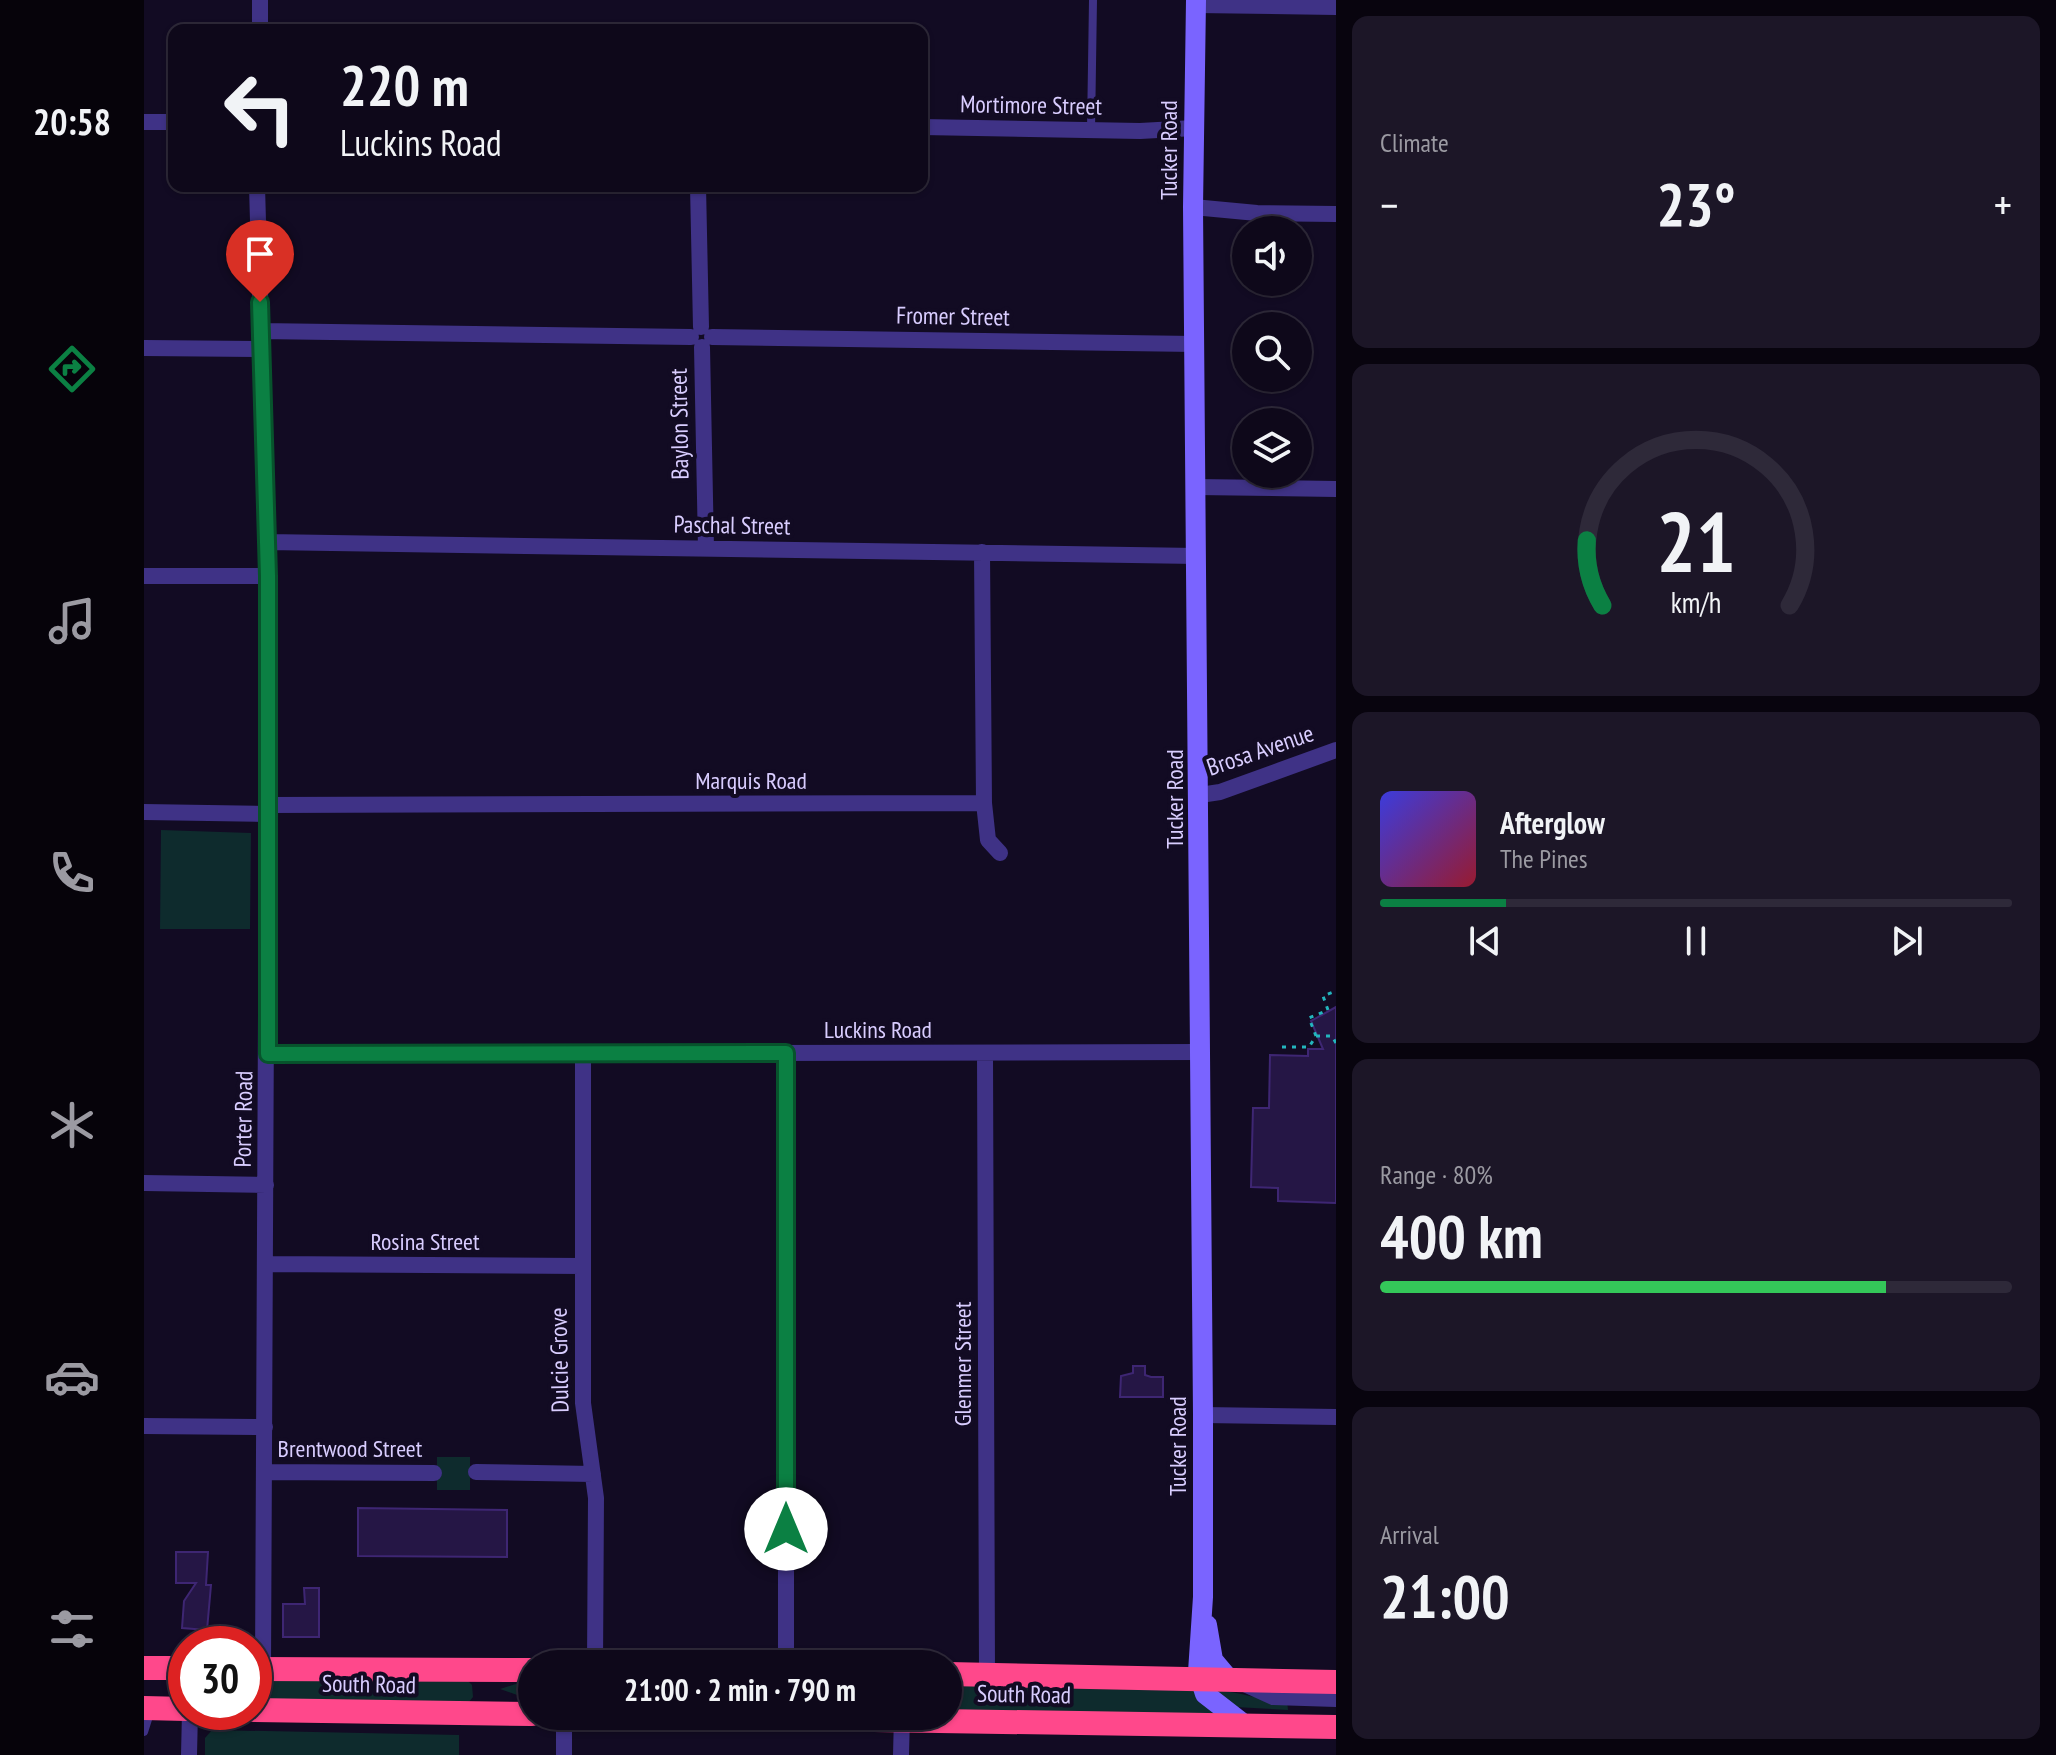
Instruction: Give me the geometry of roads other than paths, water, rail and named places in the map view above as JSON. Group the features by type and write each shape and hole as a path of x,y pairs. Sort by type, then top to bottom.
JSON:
{"highway":[{"path":"144,1668 168,1668"},
{"name":"South Road","path":"272,1669 518,1670"},
{"path":"487,1670 487,1714"},
{"name":"South Road","path":"962,1674 1336,1682"},
{"name":"South Road","path":"272,1710 518,1714"},
{"path":"146,1716 168,1713"},
{"name":"South Road","path":"962,1719 1336,1727"}],"street":[{"path":"260,0 260,24"},
{"path":"1196,2 1336,7"},
{"name":"Tucker Road","path":"1196,2 1194,213 1203,1415 1203,1597 1198,1646 1199,1679"},
{"path":"144,122 168,122"},
{"name":"Mortimore Street","path":"928,127 1194,132"},
{"name":"Porter Road","path":"257,192 268,576 267,1264 260,1626"},
{"name":"Baylon Street","path":"698,192 706,548"},
{"path":"1194,213 1238,218 1257,213 1336,214"},
{"name":"Fromer Street","path":"260,331 1195,344"},
{"path":"144,348 260,349"},
{"path":"1196,487 1336,489"},
{"name":"Paschal Street","path":"267,542 1197,556"},
{"path":"982,552 984,803 988,840 1000,853"},
{"path":"144,576 268,576"},
{"name":"Brosa Avenue","path":"1200,795 1220,792 1336,750"},
{"name":"Marquis Road","path":"144,812 984,803"},
{"name":"Luckins Road","path":"268,1054 1201,1052"},
{"path":"786,1053 786,1650"},
{"name":"Glenmer Street","path":"985,1053 987,1675"},
{"name":"Dulcie Grove","path":"583,1054 583,1413 596,1506 595,1650"},
{"path":"144,1183 266,1185"},
{"name":"Rosina Street","path":"267,1264 582,1266"},
{"path":"1203,1415 1336,1417"},
{"path":"144,1426 265,1427"},
{"name":"Brentwood Street","path":"265,1472 434,1473"},
{"path":"476,1472 593,1474"},
{"name":"Tucker Road","path":"1203,1597 1213,1660 1232,1679"},
{"path":"1199,1679 1205,1694 1245,1725"},
{"path":"1232,1679 1273,1697 1336,1699"},
{"path":"188,1730 189,1755"},
{"path":"564,1730 564,1755"},
{"path":"901,1755 902,1730"}],"lane":[{"path":"1091,130 1093,0"}]}
